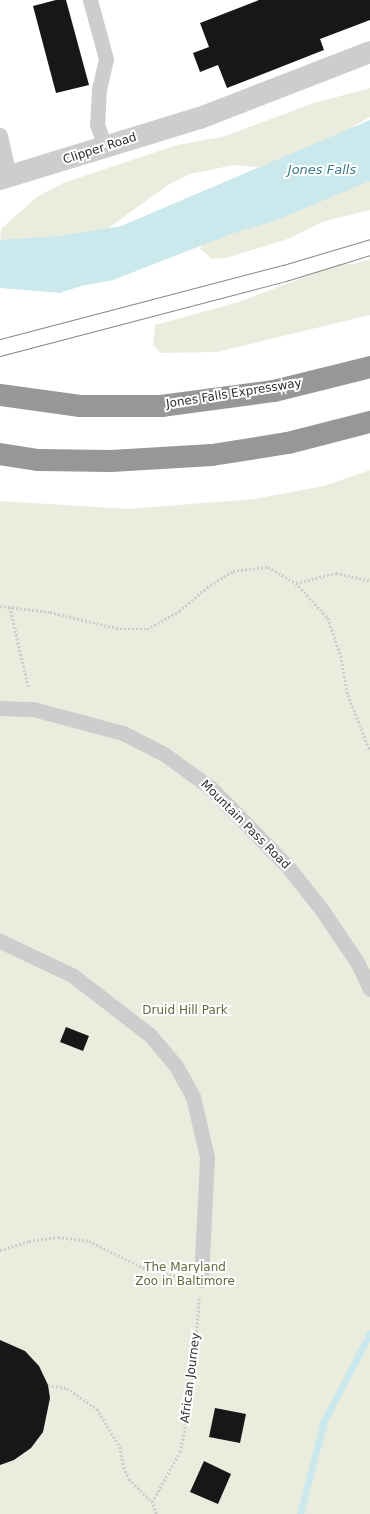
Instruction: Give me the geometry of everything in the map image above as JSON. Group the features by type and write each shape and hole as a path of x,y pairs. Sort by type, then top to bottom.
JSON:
{"highway":[{"name":"Jones Falls Expressway","path":"0,395 80,406 161,406 208,401 274,391 370,367"},
{"path":"0,454 39,460 111,462 212,455 288,443 370,422"}],"street":[{"name":"Clipper Road","path":"5,177 200,118 370,52"}],"lane":[{"path":"90,0 106,59 99,89 98,124 105,147"},
{"path":"0,135 5,177"},
{"name":"Mountain Pass Road","path":"0,708 33,709 123,733 164,754 211,788 288,867 322,910 357,962 370,989"},
{"path":"0,941 72,975 150,1035 176,1066 194,1096 207,1157 201,1280"}],"path":[{"path":"0,606 50,612 120,629 147,629 179,611 210,585 233,571 268,567 296,583 328,618 341,656 348,695 370,750"},
{"path":"296,583 336,573 370,581"},
{"path":"10,607 33,709"},
{"path":"0,1250 29,1241 58,1237 89,1241 146,1268 201,1280"},
{"name":"African Journey","path":"152,1502 180,1452 192,1392 201,1280"},
{"path":"48,1385 67,1388 98,1409 120,1447 124,1467 129,1479 152,1502 156,1514"}],"green space":[{"path":"370,88 370,117 345,131 265,168 234,165 190,174 168,185 103,232 0,243 1,229 37,197 63,183 177,145 222,137 314,103"},
{"path":"370,160 370,210 325,221 285,240 226,258 212,259 200,249 206,236"},
{"path":"370,259 370,315 217,352 161,353 153,346 155,325 239,302 339,264 354,264"},
{"name":"Druid Hill Park","path":"370,470 370,1514 0,1514 0,501 129,509 254,499 324,486"}],"water":[{"name":"Jones Falls","path":"370,120 370,181 279,219 231,234 113,280 81,286 60,293 0,288 0,240 60,236 121,226"}],"building":[{"path":"56,0 66,0 89,85 56,93 33,6"},
{"path":"259,0 370,0 370,20 320,39 324,50 227,88 218,65 200,72 193,53 209,47 200,23"},
{"path":"66,1027 89,1036 83,1051 60,1042"},
{"path":"0,1340 25,1351 39,1366 48,1385 50,1398 43,1432 31,1448 14,1460 0,1465"},
{"path":"215,1408 246,1414 240,1443 209,1437"},
{"path":"204,1461 231,1474 218,1504 190,1492"}],"waterway":[{"path":"300,1514 324,1421 370,1333"}],"tram line":[{"path":"0,339 283,265 370,239"},
{"path":"0,356 286,281 370,255"}],"park label":[{"name":"The Maryland Zoo in Baltimore","path":"185,1275"}]}
